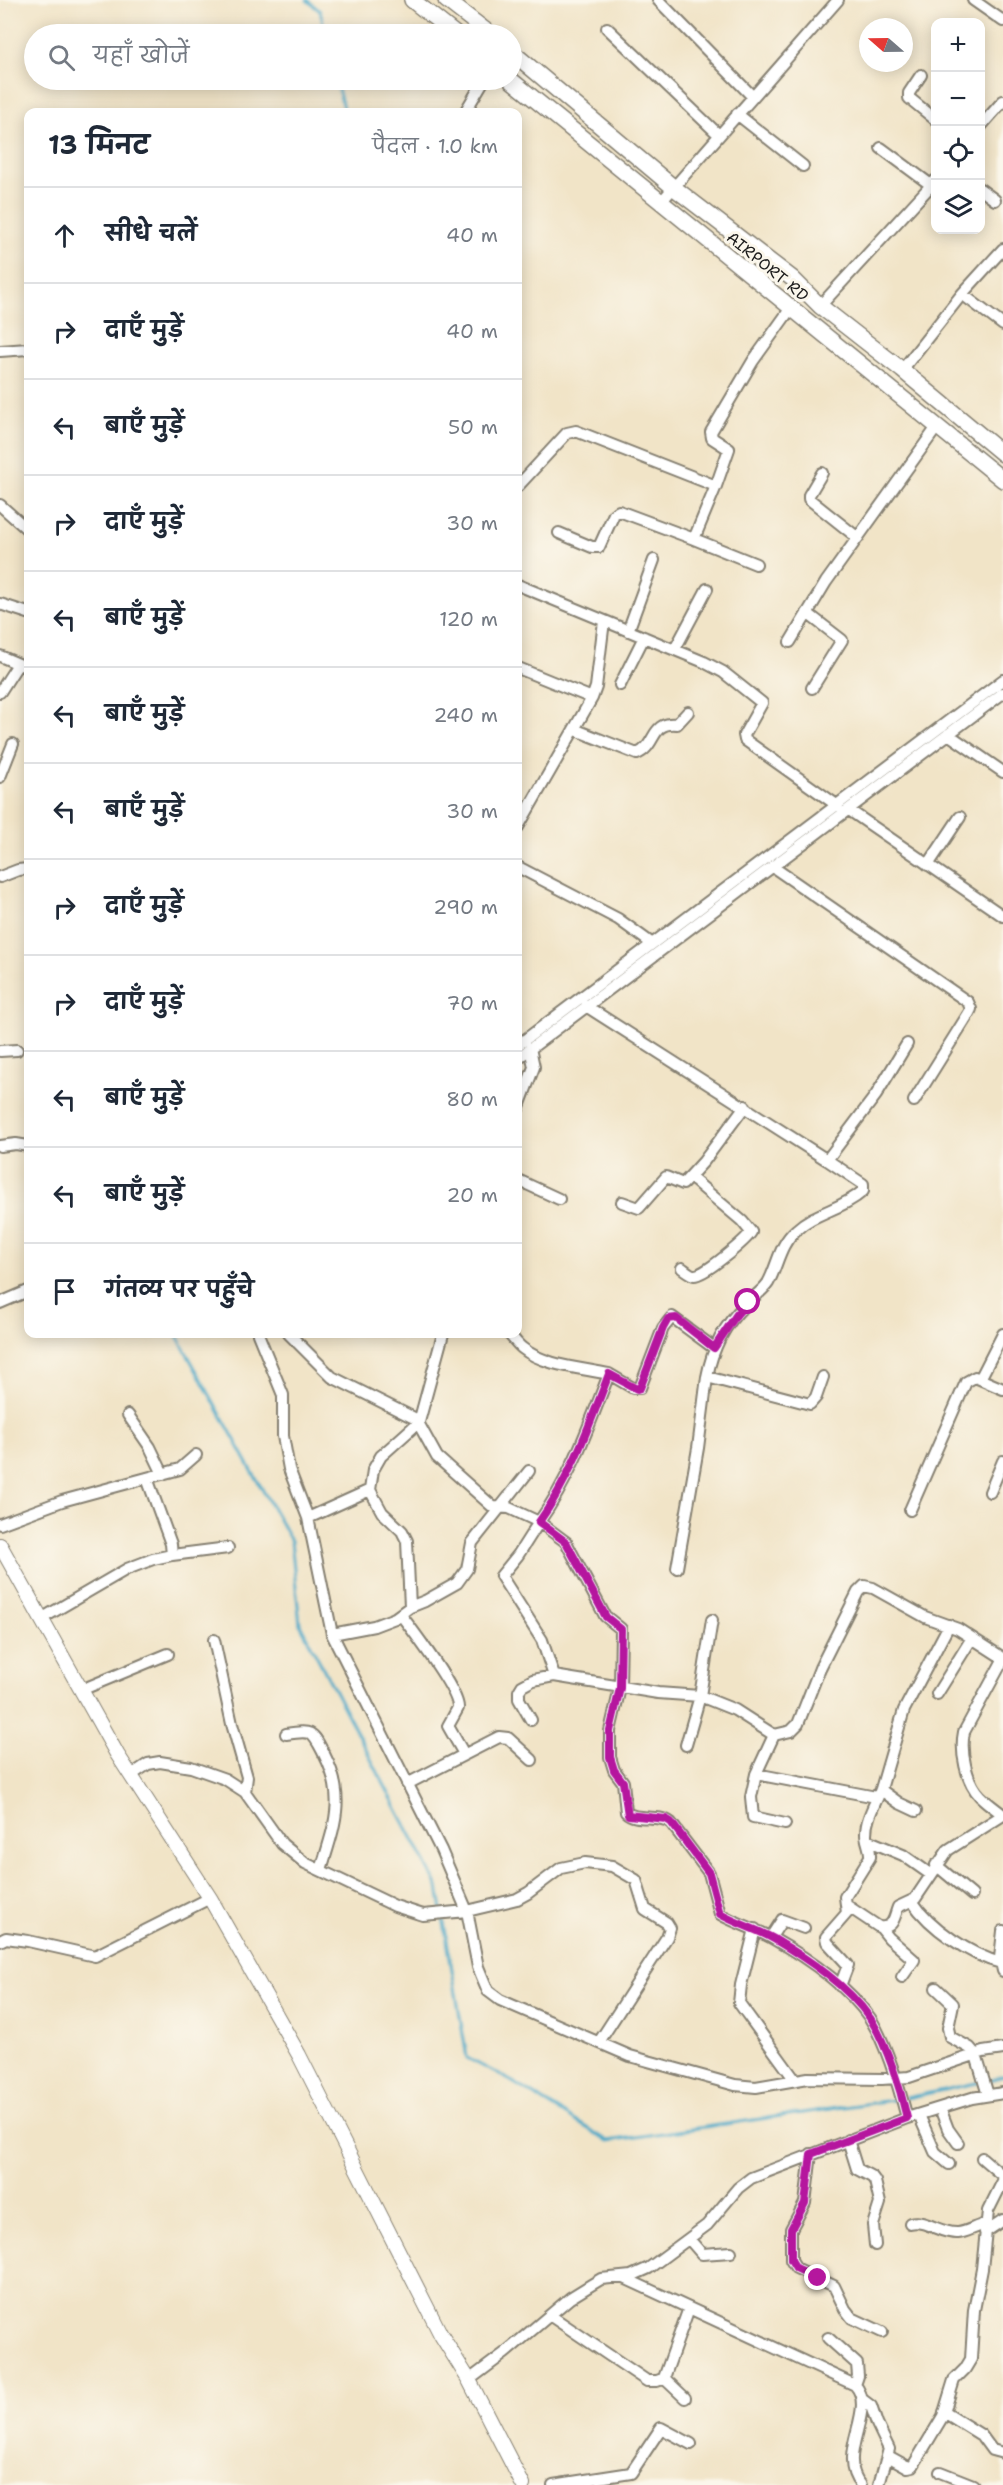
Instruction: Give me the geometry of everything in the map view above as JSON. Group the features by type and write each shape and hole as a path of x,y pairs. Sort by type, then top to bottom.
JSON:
{"main road":[{"path":"412,0 442,24"},
{"path":"446,0 477,24"},
{"path":"522,60 673,187 793,279 820,306 902,370 1003,454"},
{"name":"AIRPORT RD","path":"522,89 1003,480"}],"street":[{"path":"658,0 752,96"},
{"path":"661,202 838,0"},
{"path":"974,0 1003,21"},
{"path":"607,28 718,135"},
{"path":"921,75 909,93 909,98 931,116"},
{"path":"467,108 478,90"},
{"path":"982,126 1003,101"},
{"path":"736,114 803,166"},
{"path":"881,148 931,181"},
{"path":"820,306 931,184"},
{"path":"985,192 995,200"},
{"path":"902,370 962,294 1003,249"},
{"path":"962,294 1003,325"},
{"path":"694,539 729,449 712,438 711,432 753,361 791,308"},
{"path":"0,351 24,349"},
{"path":"790,642 858,538 937,427"},
{"path":"522,482 567,433 576,431 716,486"},
{"path":"822,473 809,495 809,500 858,538"},
{"path":"0,505 24,526"},
{"path":"559,533 592,547 599,547 614,514 619,510 756,564"},
{"path":"628,631 654,560"},
{"path":"522,587 675,649 723,672 760,699 762,705 744,735 745,740 838,806"},
{"path":"675,649 707,590"},
{"path":"0,604 24,612"},
{"path":"807,613 842,640 812,688"},
{"path":"522,820 576,730 592,698 596,687 604,621"},
{"path":"620,685 644,637"},
{"path":"0,656 23,666 0,692"},
{"path":"522,670 592,698"},
{"path":"522,1042 1003,680"},
{"path":"522,1057 532,1056 586,1006 1003,693"},
{"path":"576,730 637,754 644,750 662,725 677,724 688,712"},
{"path":"948,734 1003,772"},
{"path":"0,777 13,744"},
{"path":"849,810 1003,915"},
{"path":"928,866 960,817"},
{"path":"773,867 965,999 970,1005 969,1013 914,1101"},
{"path":"0,877 24,869"},
{"path":"522,869 618,919 651,943"},
{"path":"586,1006 745,1106 863,1184 863,1191 839,1208 807,1222 794,1232 782,1247 766,1286 743,1307 714,1348 707,1377 698,1449 677,1568"},
{"path":"827,1160 876,1095 907,1044"},
{"path":"0,1051 17,1050"},
{"path":"522,1099 533,1072 532,1056"},
{"path":"622,1202 639,1208 666,1177 682,1184 690,1177 745,1106"},
{"path":"0,1146 24,1145"},
{"path":"682,1268 692,1275 698,1274 721,1259 751,1232 742,1221 690,1177"},
{"path":"522,1182 559,1199"},
{"path":"0,1303 24,1293"},
{"path":"512,1338 522,1349 534,1355 553,1362 609,1374 637,1389 640,1388 663,1328 672,1317 714,1348"},
{"path":"980,1379 1003,1334"},
{"path":"260,1338 283,1395 283,1436 289,1469 308,1518 332,1634 441,1850 463,1911 478,1967 488,1991 500,2000 641,2059 735,2085 764,2086 795,2080 896,2082 978,2059 1003,2049"},
{"path":"293,1338 332,1377 414,1417 419,1422 428,1444 437,1457 493,1507 509,1508 539,1522 566,1542 606,1617 621,1629 620,1688 610,1731 610,1757 614,1770 623,1782 626,1812 632,1816 666,1819 671,1822 709,1873 720,1914 771,1937 822,1971 840,1986 873,2024 896,2082 906,2116"},
{"path":"410,1607 407,1541 402,1531 382,1512 370,1490 373,1470 381,1456 419,1422 442,1338"},
{"path":"554,1676 542,1640 501,1578 561,1490 609,1374"},
{"path":"707,1377 810,1404 816,1397 823,1377"},
{"path":"910,1510 966,1382 971,1377 1003,1389"},
{"path":"128,1415 150,1447 163,1474"},
{"path":"0,1524 62,1501 180,1469 196,1455"},
{"path":"990,1492 1003,1461"},
{"path":"332,1634 357,1631 400,1615 410,1607 436,1596 460,1580 467,1569 472,1543 529,1471"},
{"path":"147,1478 171,1544 172,1555"},
{"path":"308,1518 370,1490"},
{"path":"0,1545 117,1754 210,1898 299,2055 441,2335 469,2380 523,2485"},
{"path":"42,1619 127,1569 153,1559 228,1548"},
{"path":"531,1720 519,1699 522,1686 533,1680 554,1676 620,1688 700,1696 735,1710 774,1735 791,1731 798,1724 820,1668 861,1588 868,1586 972,1638 1003,1659 964,1732 962,1744 972,1784 980,1796 1003,1815 954,1844 933,1869 916,1898 900,1905 896,1919 890,1925 881,1928"},
{"path":"400,1615 423,1645 455,1695 458,1708 448,1726 465,1754"},
{"path":"686,1744 700,1696 712,1620"},
{"path":"840,1986 848,1965 827,1942 826,1937 847,1913 845,1897 870,1857 867,1826 903,1710 949,1625"},
{"path":"937,1694 972,1638"},
{"path":"214,1640 232,1724 247,1777 245,1792"},
{"path":"81,1690 168,1654"},
{"path":"286,1734 306,1731 314,1735 332,1769 337,1784 338,1797 334,1827 321,1870"},
{"path":"774,1735 756,1774 752,1797 753,1817 785,1824"},
{"path":"407,1784 504,1736 508,1737 532,1760"},
{"path":"132,1774 148,1764 160,1762 185,1765 225,1779 245,1792 282,1844 305,1863 395,1906 423,1915 463,1911 517,1899 550,1875 573,1865 589,1863 608,1865 633,1878 638,1884 645,1909 667,1923 670,1928 667,1937 599,2042"},
{"path":"756,1774 878,1794 916,1811"},
{"path":"867,1840 933,1869 972,1895"},
{"path":"0,1941 6,1938 28,1941 95,1956 210,1898"},
{"path":"912,1901 921,1914 967,1949 1002,1967 1003,1931"},
{"path":"846,1905 881,1928 889,1938 914,1958 913,1964 902,1977"},
{"path":"771,1937 782,1920 804,1928"},
{"path":"755,1929 739,1993 739,2003 795,2080"},
{"path":"936,1988 953,2004 948,2028 950,2037 970,2048 978,2059 987,2090"},
{"path":"469,2380 551,2316 570,2298 601,2279 631,2276 649,2268 707,2224 738,2188 751,2178 906,2116 919,2115 987,2090 1003,2093"},
{"path":"940,2108 948,2129 958,2143"},
{"path":"919,2115 935,2152 949,2164"},
{"path":"848,2140 857,2169 875,2181 880,2206 873,2225 875,2245"},
{"path":"811,2154 805,2203 791,2229 791,2260 796,2268 834,2286 852,2318 882,2332"},
{"path":"982,2158 1003,2176"},
{"path":"888,2456 908,2467 913,2466 938,2426 954,2380 966,2369 971,2359 974,2310 982,2269 986,2228 992,2200 1003,2181"},
{"path":"909,2223 919,2222 957,2233 986,2228 1003,2220"},
{"path":"689,2239 702,2254 731,2252"},
{"path":"622,2277 855,2385 863,2400 854,2440 853,2480 861,2485"},
{"path":"665,2378 689,2308"},
{"path":"551,2316 642,2378 652,2382 665,2378"},
{"path":"828,2338 857,2364 859,2372 855,2385"},
{"path":"665,2378 685,2398"},
{"path":"863,2400 871,2406 888,2446 888,2456 879,2485"},
{"path":"944,2412 981,2434 992,2450 1003,2452"},
{"path":"553,2485 631,2473 661,2428 691,2444"},
{"path":"940,2472 973,2485"}],"waterway":[{"path":"307,0 320,11 323,24"},
{"path":"338,90 343,108"},
{"path":"178,1338 291,1541 300,1624 438,1887 467,2058 511,2081 608,2141 899,2099"},
{"path":"988,2080 1003,2076"},
{"path":"906,2098 981,2082"}],"route":[{"path":"748,1302 714,1348 676,1318 668,1319 640,1388 626,1385 609,1374 569,1474 539,1522 566,1542 606,1617 621,1629 620,1688 610,1731 610,1757 614,1770 623,1782 626,1812 632,1816 666,1819 671,1822 709,1873 720,1914 774,1939 822,1971 844,1989 873,2024 896,2079 907,2118 811,2154 805,2203 791,2229 793,2242 791,2260 796,2268 818,2278"}]}
